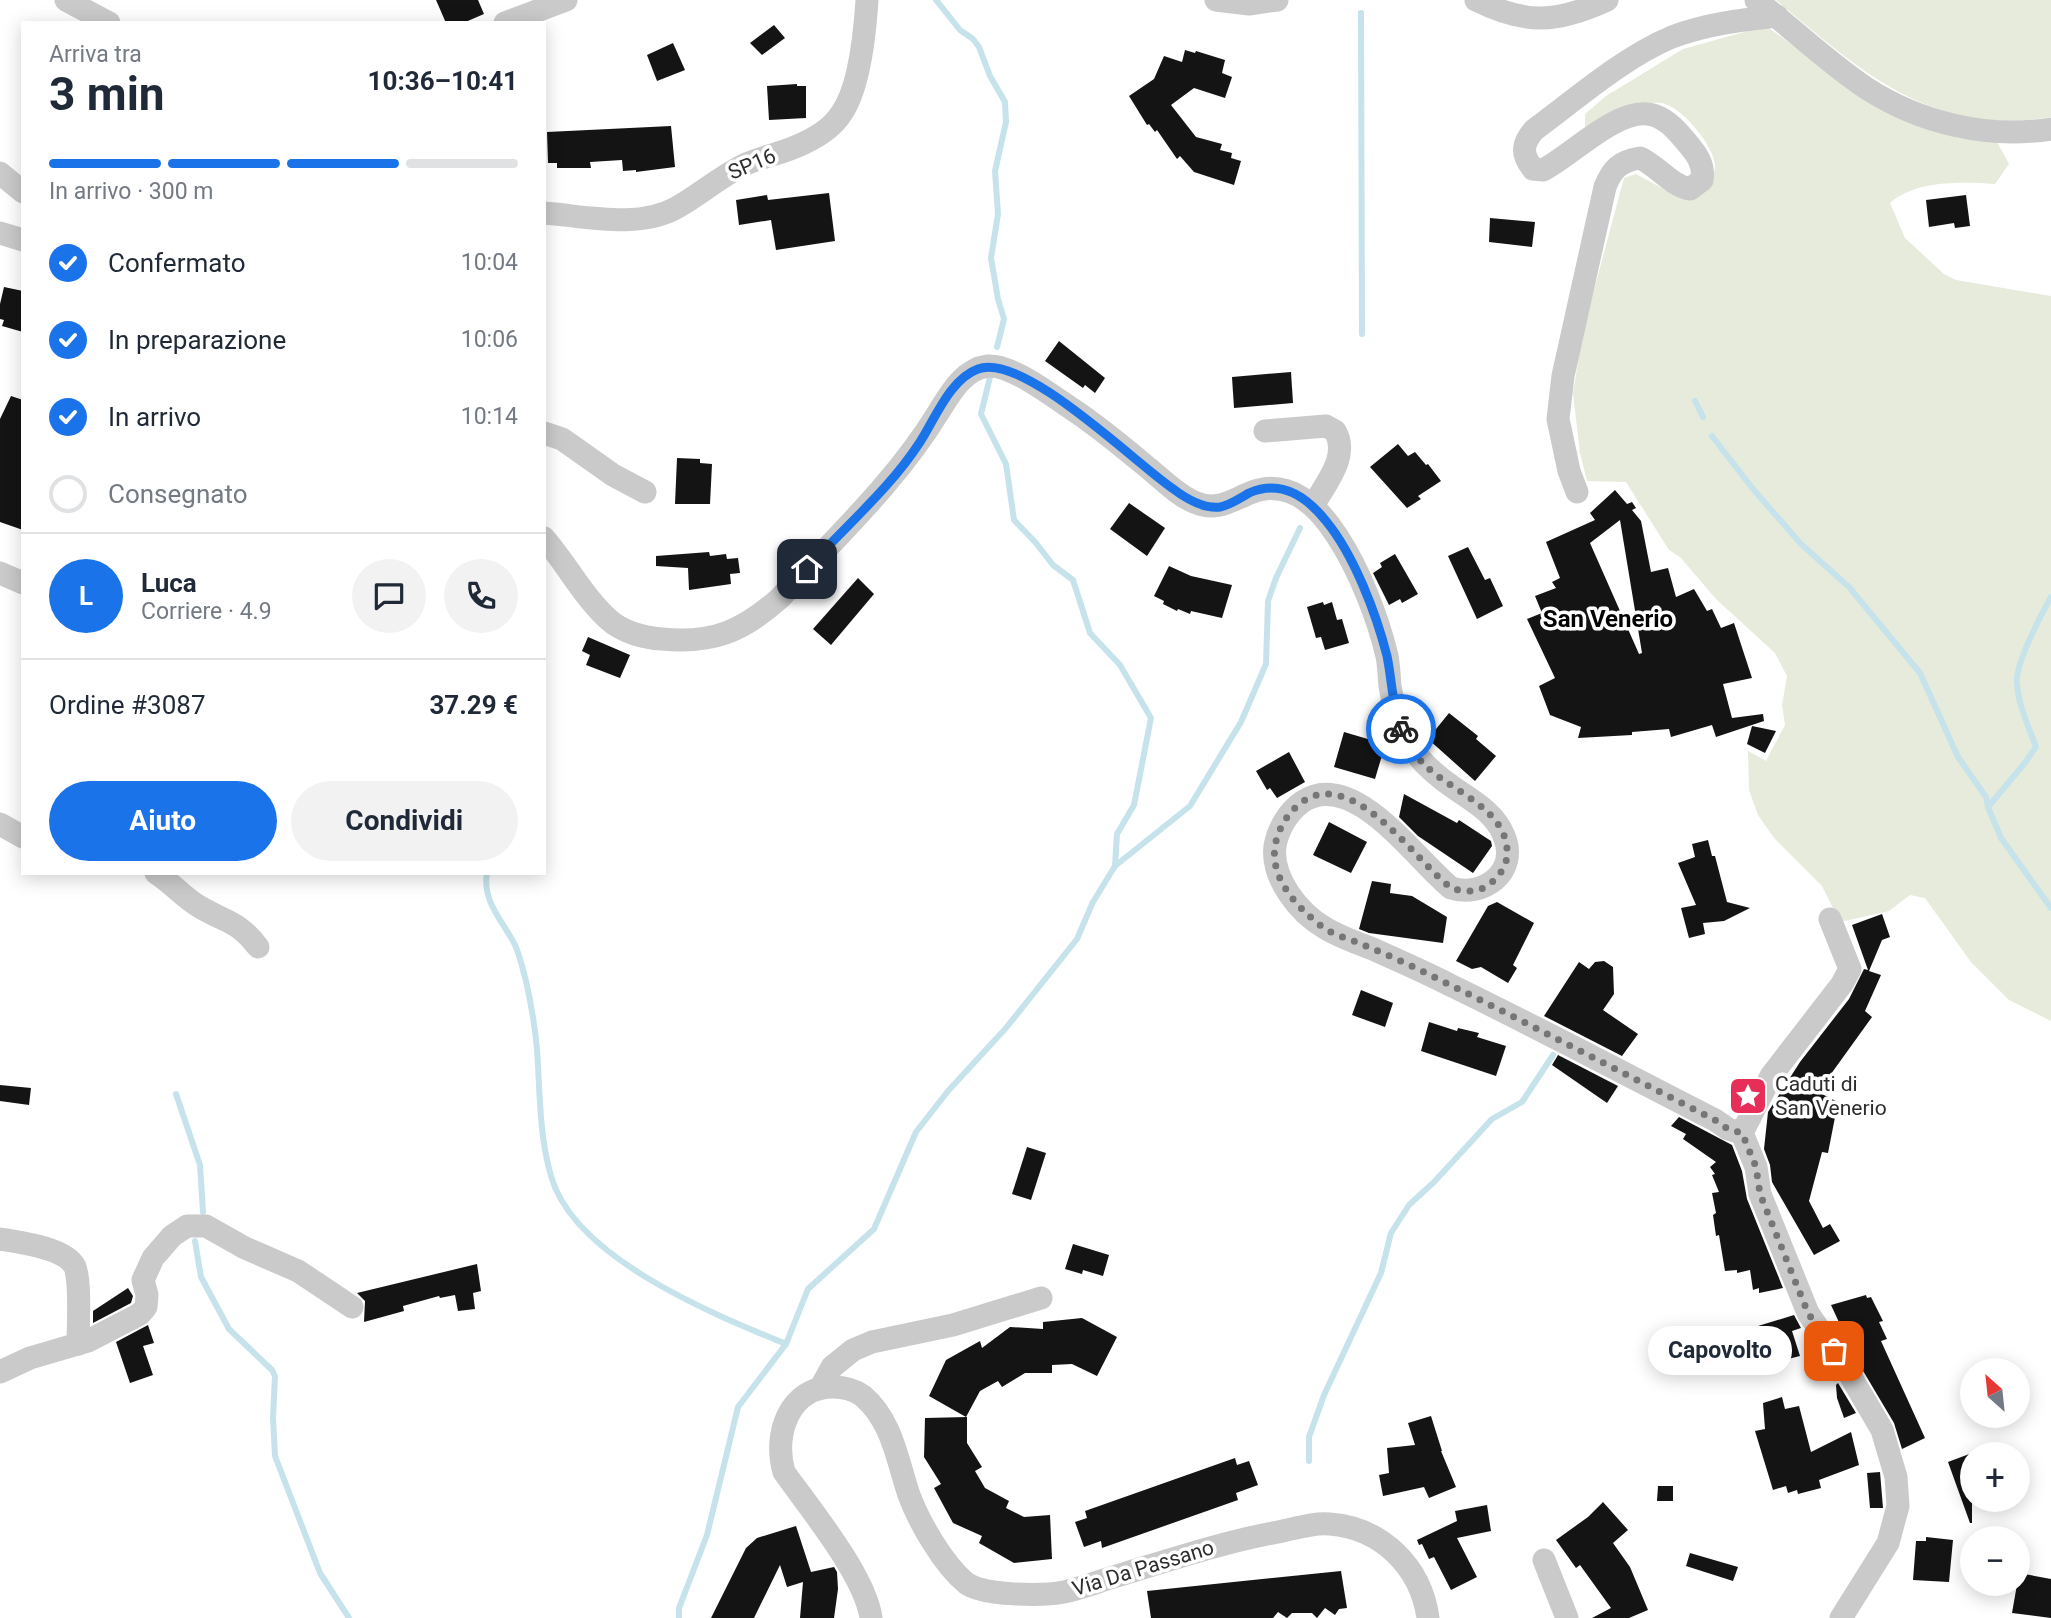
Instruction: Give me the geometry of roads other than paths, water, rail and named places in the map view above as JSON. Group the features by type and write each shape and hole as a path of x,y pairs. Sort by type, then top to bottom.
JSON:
{"street":[{"path":"65,0 105,21"},
{"path":"512,21 566,0"},
{"name":"SP16","path":"546,213 629,219 655,216 673,210 719,178 745,164 802,145 820,135 833,125 844,111 849,97 863,41 867,0"},
{"path":"1216,0 1250,4 1277,0"},
{"path":"1476,0 1497,11 1527,19 1580,11 1607,0"},
{"path":"1756,0 1866,88 1895,104 1923,116 1982,131 2033,132 2051,129"},
{"path":"1577,492 1569,471 1558,419 1563,376 1605,187 1618,165 1630,159 1640,158 1651,163 1679,187 1690,189 1702,180 1704,171 1697,155 1674,128 1647,114 1632,116 1610,125 1543,170 1533,169 1526,160 1523,149 1527,139 1534,130 1617,68 1671,37 1720,22 1777,16"},
{"path":"0,173 21,190"},
{"path":"0,233 21,239"},
{"path":"546,540 560,555 590,600 609,620 627,631 651,638 677,641 702,641 720,637 752,620 780,598 889,482 918,446 952,390 970,373 989,366 1001,367 1069,407 1170,487 1194,502 1211,507 1222,506 1252,492 1278,488 1297,494 1313,506 1338,537 1374,615 1387,659 1396,715 1404,737 1415,755 1429,769 1490,814 1505,838 1507,855 1502,872 1485,888 1462,891 1451,888 1379,818 1360,804 1322,793 1298,805 1278,833 1274,857 1279,874 1294,901 1324,928 1410,965 1534,1026 1728,1129 1742,1133"},
{"path":"1265,431 1326,426 1335,431 1340,449 1338,464 1313,506"},
{"path":"546,434 562,439 613,475 645,492"},
{"path":"0,573 21,582"},
{"path":"0,824 21,836"},
{"path":"159,875 200,907 228,919 247,932 258,947"},
{"path":"1830,919 1850,969 1842,984 1770,1076 1742,1133 1756,1167 1760,1194 1808,1313 1847,1370 1882,1430 1896,1477 1898,1506 1888,1543 1841,1618"},
{"path":"0,1372 30,1358 88,1341 140,1314 146,1307 147,1295 142,1280 153,1258 172,1236 187,1226 206,1226 245,1248 298,1271 352,1307"},
{"path":"0,1239 48,1249 67,1257 75,1267 79,1308 78,1344"},
{"path":"871,1618 869,1606 856,1577 784,1472 779,1454 786,1420 797,1403 807,1393 821,1387 832,1367 853,1350 872,1342 953,1325 1041,1298"},
{"name":"Via Da Passano","path":"821,1387 843,1387 861,1395 878,1413 892,1438 910,1498 931,1542 967,1584 1001,1594 1063,1592 1233,1541 1327,1523 1356,1528 1385,1542 1409,1567 1426,1602 1428,1618"},
{"path":"1544,1560 1567,1618"}],"waterway":[{"path":"936,0 960,30 979,47 990,76 1005,102 1006,122 995,171 998,214 991,258 1004,319 997,347"},
{"path":"1361,13 1362,334"},
{"path":"990,377 981,414 1006,464 1014,520 1053,565 1073,580 1090,633 1120,665 1151,718 1134,805 1117,834 1115,866"},
{"path":"1695,401 1703,417"},
{"path":"1712,436 1801,544 1849,587 1920,673 1958,757 1986,797 2001,838 2051,908"},
{"path":"679,1618 679,1608 707,1535 738,1407 786,1344 808,1289 874,1229 916,1132 948,1091 1006,1028 1077,939 1093,902 1115,866 1190,806 1241,722 1266,664 1268,601 1300,528"},
{"path":"1988,807 2036,747 2019,699 2017,675 2029,640 2051,597"},
{"path":"487,875 490,902 515,945 526,981 536,1041 544,1145 551,1176 565,1206 587,1233 650,1280 722,1317 786,1344"},
{"path":"1309,1461 1309,1437 1324,1395 1381,1273 1391,1233 1409,1205 1492,1119 1522,1102 1553,1055"},
{"path":"176,1094 200,1165 203,1212"},
{"path":"195,1241 201,1277 229,1329 275,1376 275,1456 320,1573 349,1618"}],"place":[{"name":"Caduti di San Venerio","path":"1748,1096"},
{"name":"Capovolto","path":"1834,1351"}],"district":[{"name":"San Venerio","path":"1608,619"}]}
